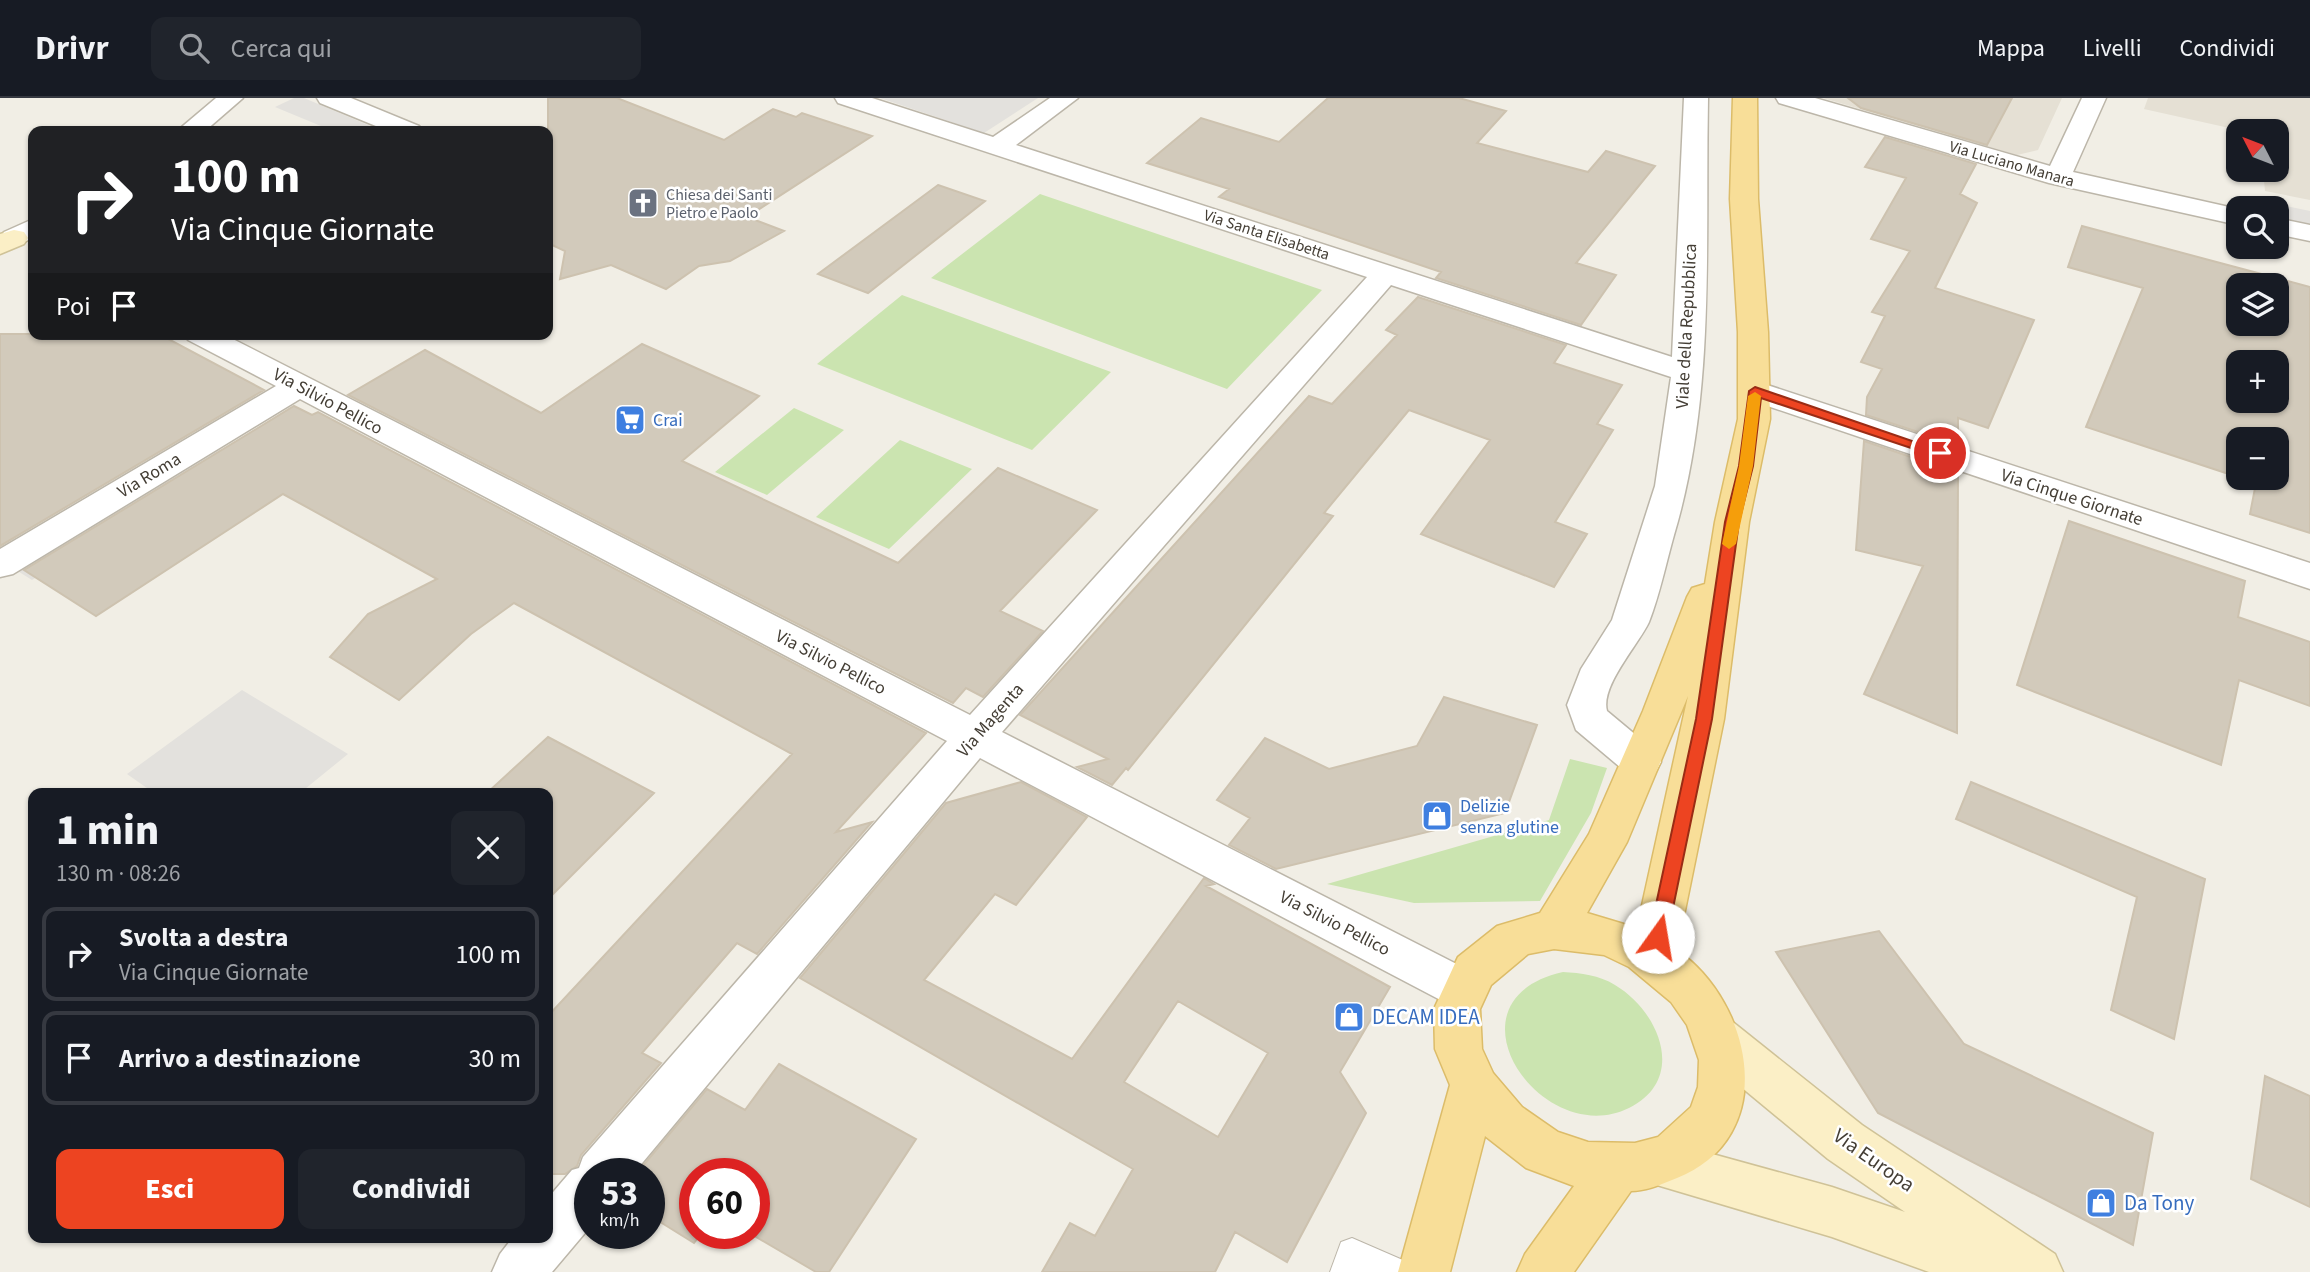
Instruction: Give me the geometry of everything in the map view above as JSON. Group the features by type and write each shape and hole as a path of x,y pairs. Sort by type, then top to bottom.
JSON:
{"main road":[{"path":"1653,958 1704,719 1732,522 1746,466 1755,391 1744,199 1745,98"},
{"path":"1554,930 1606,842 1641,762 1663,711 1732,522"},
{"path":"1543,1272 1637,1167 1691,1143 1714,1114 1722,1077 1717,1038 1692,993 1653,958 1621,941 1599,934 1554,930 1515,939 1484,959 1464,989 1456,1020 1460,1054 1473,1088 1499,1121 1534,1148 1574,1165 1637,1167"},
{"path":"1424,1272 1473,1088"}],"street":[{"path":"196,126 231,98"},
{"path":"329,98 398,126"},
{"name":"Via Santa Elisabetta","path":"847,98 1687,372"},
{"path":"996,147 1066,98"},
{"name":"Viale della Repubblica","path":"1641,762 1590,719 1586,705 1600,669 1630,622 1672,486 1687,372 1696,98"},
{"name":"Via Luciano Manara","path":"1788,98 2058,177 2226,214"},
{"path":"2058,177 2094,98"},
{"path":"2289,229 2310,233"},
{"name":"Via Magenta","path":"615,1158 975,736 1386,273"},
{"name":"Via Silvio Pellico","path":"211,340 1464,989"},
{"name":"Via Roma","path":"0,565 299,386"},
{"name":"Via Cinque Giornate","path":"1755,391 2310,576"},
{"name":"Via Europa","path":"1717,1038 1845,1142 2037,1272"},
{"path":"1637,1167 1832,1212 2002,1272"},
{"path":"553,1231 574,1207"},
{"path":"518,1272 543,1243"}],"lane":[{"path":"1345,1272 1352,1253 1394,1272"}],"shaded area":[{"path":"294,98 304,98 370,126 321,126 275,107"},
{"path":"880,98 1038,98 984,133"},
{"path":"1823,98 2062,98 2038,150 2017,155"},
{"path":"2148,98 2310,98 2310,200 2265,191 2264,182 2289,182 2289,119 2226,119 2226,127 2144,109"},
{"path":"2289,207 2310,211 2310,226 2289,222"},
{"path":"217,448 232,455 32,580 16,570"},
{"path":"242,690 348,754 306,788 147,788 127,774"}],"green space":[{"path":"1040,194 1322,290 1227,389 931,278"},
{"path":"902,295 1111,372 1032,450 817,364"},
{"path":"794,408 844,430 767,495 715,472"},
{"path":"900,440 972,469 889,549 816,517"},
{"path":"1570,759 1607,768 1591,813 1540,901 1414,903 1327,884 1549,820"},
{"path":"1563,972 1590,975 1615,985 1644,1011 1654,1028 1661,1045 1662,1063 1658,1080 1647,1095 1629,1108 1596,1116 1564,1109 1536,1091 1516,1067 1506,1039 1508,1011 1526,988"}],"building":[{"path":"548,98 617,98 724,140 773,109 796,117 802,113 872,136 747,217 784,231 730,261 699,266 666,289 611,265 560,279 565,251 553,245 553,126 548,126"},
{"path":"1328,98 1459,98 1506,111 1477,143 1588,172 1606,151 1655,166 1576,263 1616,275 1581,325 1436,278 1441,272 1219,197 1229,189 1147,163 1201,118 1279,142"},
{"path":"1848,98 2012,98 1987,145 1861,108"},
{"path":"1885,137 1976,164 1960,194 1977,203 1935,288 2034,320 1988,428 1958,418 1958,445 1866,415 1867,397 1882,369 1861,362 1885,316 1872,312 1910,251 1871,239 1906,178 1865,167"},
{"path":"938,185 985,201 868,293 818,274"},
{"path":"2082,226 2258,273 2226,273 2226,336 2289,336 2289,281 2310,287 2310,533 2250,514 2255,490 2289,490 2289,427 2226,427 2226,473 2086,427 2143,288 2068,267"},
{"path":"1418,297 1566,345 1554,363 1622,385 1597,424 1613,430 1555,522 1587,534 1554,587 1421,534 1490,440 1409,410 1324,513 1333,516 1128,770 1126,768 1112,785 1077,767 1108,759 1020,715 1309,396 1332,404 1397,335 1386,330"},
{"path":"0,334 28,334 28,340 170,340 264,390 0,546"},
{"path":"642,344 759,396 682,461 898,563 998,468 1097,510 1000,611 1043,631 983,697 966,688 953,703 348,395 425,350 541,413"},
{"path":"294,406 312,415 318,412 926,733 836,832 872,822 757,954 737,943 642,1053 661,1063 580,1158 574,1158 574,1168 565,1174 553,1174 553,1011 792,754 514,603 471,634 399,700 330,657 368,614 437,579 283,494 96,616 24,570"},
{"path":"1864,441 1958,473 1957,733 1864,694 1923,566 1856,550"},
{"path":"2069,521 2245,581 2238,617 2310,642 2310,706 2239,680 2221,765 2017,685"},
{"path":"1444,697 1537,725 1505,813 1276,869 1229,845 1250,818 1217,800 1265,738 1329,769 1417,746"},
{"path":"548,737 654,793 553,894 553,788 492,788"},
{"path":"1021,782 1087,817 1016,905 995,894 924,980 1072,1059 1204,878 1214,884 1206,886 1390,987 1340,1072 1366,1113 1287,1262 1235,1232 1215,1272 1042,1272 1070,1223 1095,1236 1133,1169 800,978 946,803","holes":["1178,1001 1268,1053 1218,1137 1124,1082"]},
{"path":"1971,782 2205,879 2174,1039 2111,1010 2137,897 1956,819"},
{"path":"1879,931 1964,1044 2153,1133 2133,1245 1878,1113 1776,952"},
{"path":"779,1064 916,1139 829,1272 816,1272 770,1245 770,1158 679,1158 679,1234 665,1225 665,1158 649,1158 707,1089 745,1110"},
{"path":"2265,1076 2310,1096 2310,1207 2251,1179"}],"slow traffic":[{"path":"1729,544 1746,466 1755,396"}],"place":[{"name":"Chiesa dei Santi Pietro e Paolo","path":"643,203"},
{"name":"Crai","path":"630,420"},
{"name":"Delizie senza glutine","path":"1437,816"},
{"name":"DECAM IDEA","path":"1349,1017"},
{"name":"Da Tony","path":"2101,1203"}],"route":[{"path":"1658,937 1704,719 1732,522 1754,419 1755,391 1940,453"}]}
